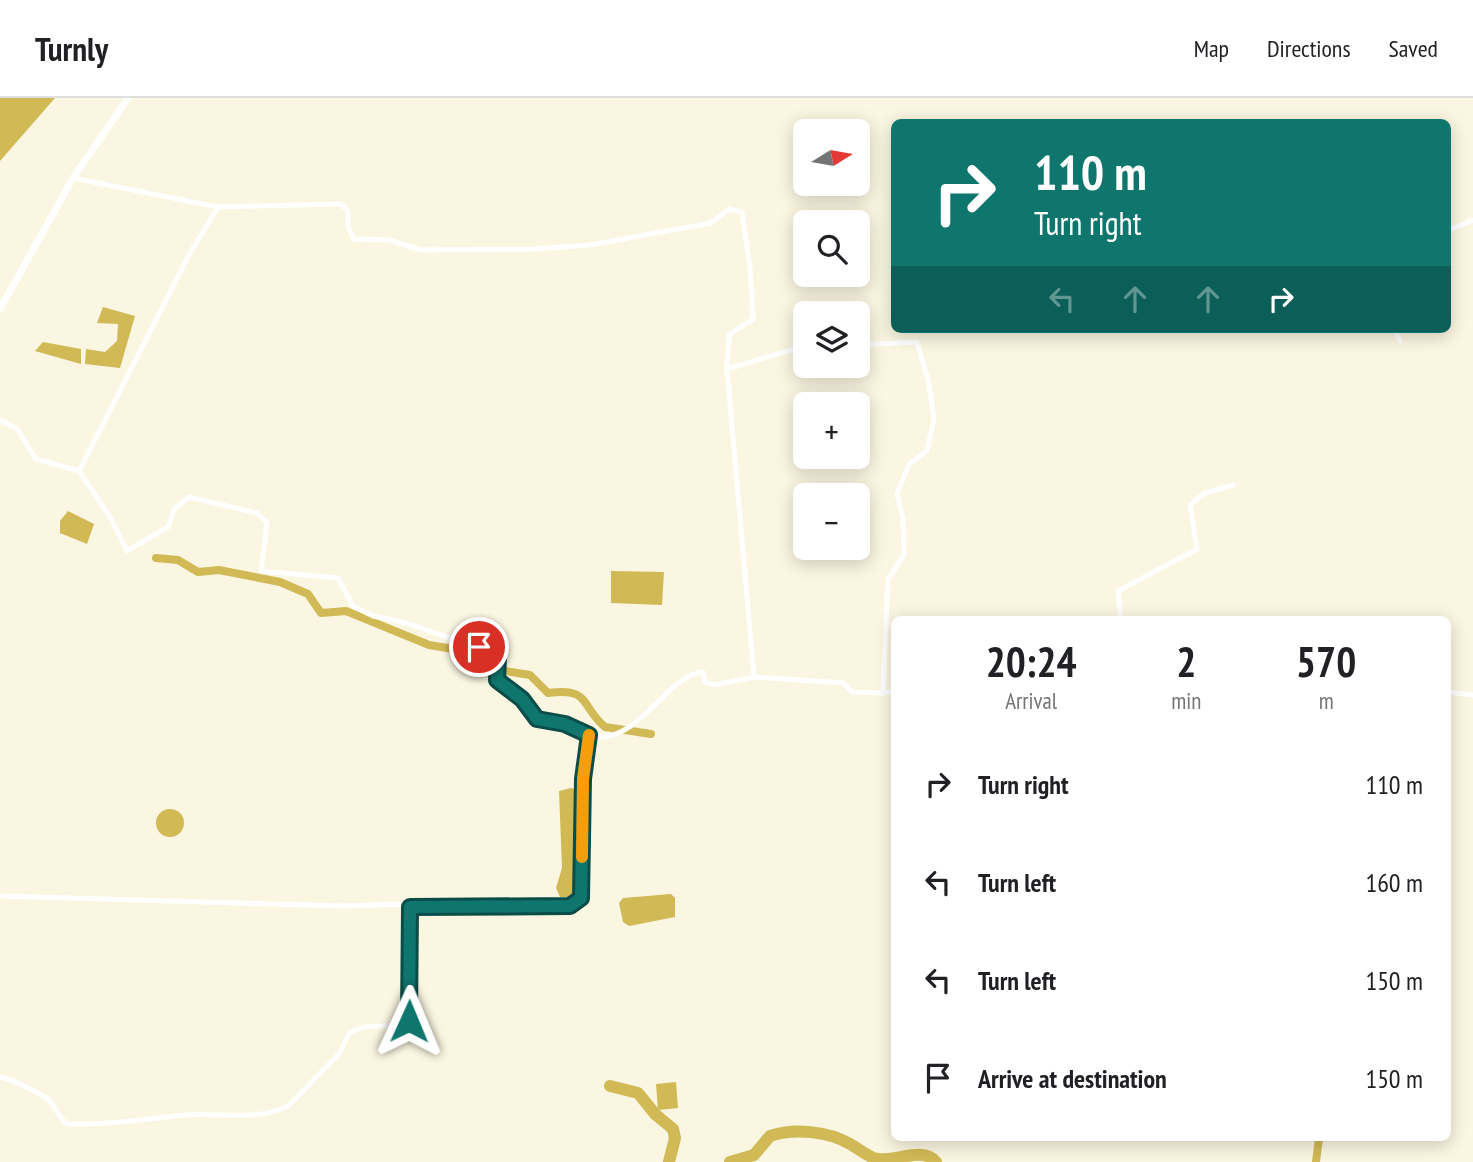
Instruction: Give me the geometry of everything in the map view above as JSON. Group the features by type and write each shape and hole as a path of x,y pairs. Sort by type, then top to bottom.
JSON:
{"street":[{"path":"0,309 73,178 128,98"},
{"path":"73,178 218,207 341,204 348,211 348,227 354,239 389,240 421,250 494,250 590,245 711,223 729,209 742,212 750,268 752,319 729,335 727,369 754,677"},
{"path":"79,471 190,253 218,207"},
{"path":"1451,229 1473,220"},
{"path":"1396,333 1400,341"},
{"path":"870,344 917,342 928,380 934,419 927,451 909,464 897,494 903,517 904,555 888,579 883,693"},
{"path":"727,369 793,349"},
{"path":"0,420 17,429 36,459 79,471 110,516 127,551 168,527 175,508 190,496 257,513 267,522 261,571 338,578 353,606 373,616 407,623 441,637 489,650 498,657 496,676 522,699 537,719 565,724 589,735 616,735 649,712 692,673 703,672 705,682 715,685 754,677 844,683 852,692 891,692"},
{"path":"1121,616 1118,592 1197,549 1190,505 1205,493 1233,485"},
{"path":"1451,692 1473,695"},
{"path":"0,896 343,906 570,906 581,898 583,779 589,735"},
{"path":"0,1077 13,1079 24,1088 46,1097 67,1124 194,1115 246,1115 281,1110 332,1062 350,1032 364,1027 401,1025 409,1021 410,907"}],"shaded area":[{"path":"0,98 55,98 0,161"},
{"path":"103,307 135,316 120,368 85,364 86,349 105,352 117,341 118,324 97,323"},
{"path":"43,342 81,349 81,364 35,351"},
{"path":"68,511 94,524 87,544 60,533 60,521"},
{"path":"611,571 664,572 662,605 611,603"},
{"path":"571,788 577,790 580,797 574,893 570,897 560,897 556,888 562,868 559,791"},
{"path":"170,809 180,813 184,823 180,833 170,837 160,833 156,823 160,813"},
{"path":"671,894 675,898 675,917 629,926 623,922 619,903 623,898"},
{"path":"676,1082 678,1108 658,1110 656,1084"}],"waterway":[{"path":"156,558 178,560 198,572 219,570 280,582 308,594 321,613 346,611 429,645 471,652 505,671 530,675 548,693 562,692 578,696 605,727 651,734"},
{"path":"610,1086 638,1093 655,1114 673,1129 675,1138 669,1162"},
{"path":"730,1162 754,1155 770,1136 800,1132 832,1136 875,1158 924,1155 936,1162"},
{"path":"1316,1162 1319,1141"}],"slow traffic":[{"path":"582,857 583,779 589,735"}],"route":[{"path":"409,1021 410,907 570,906 581,898 583,779 589,735 565,724 537,719 522,699 497,680 498,657 479,647"}]}
